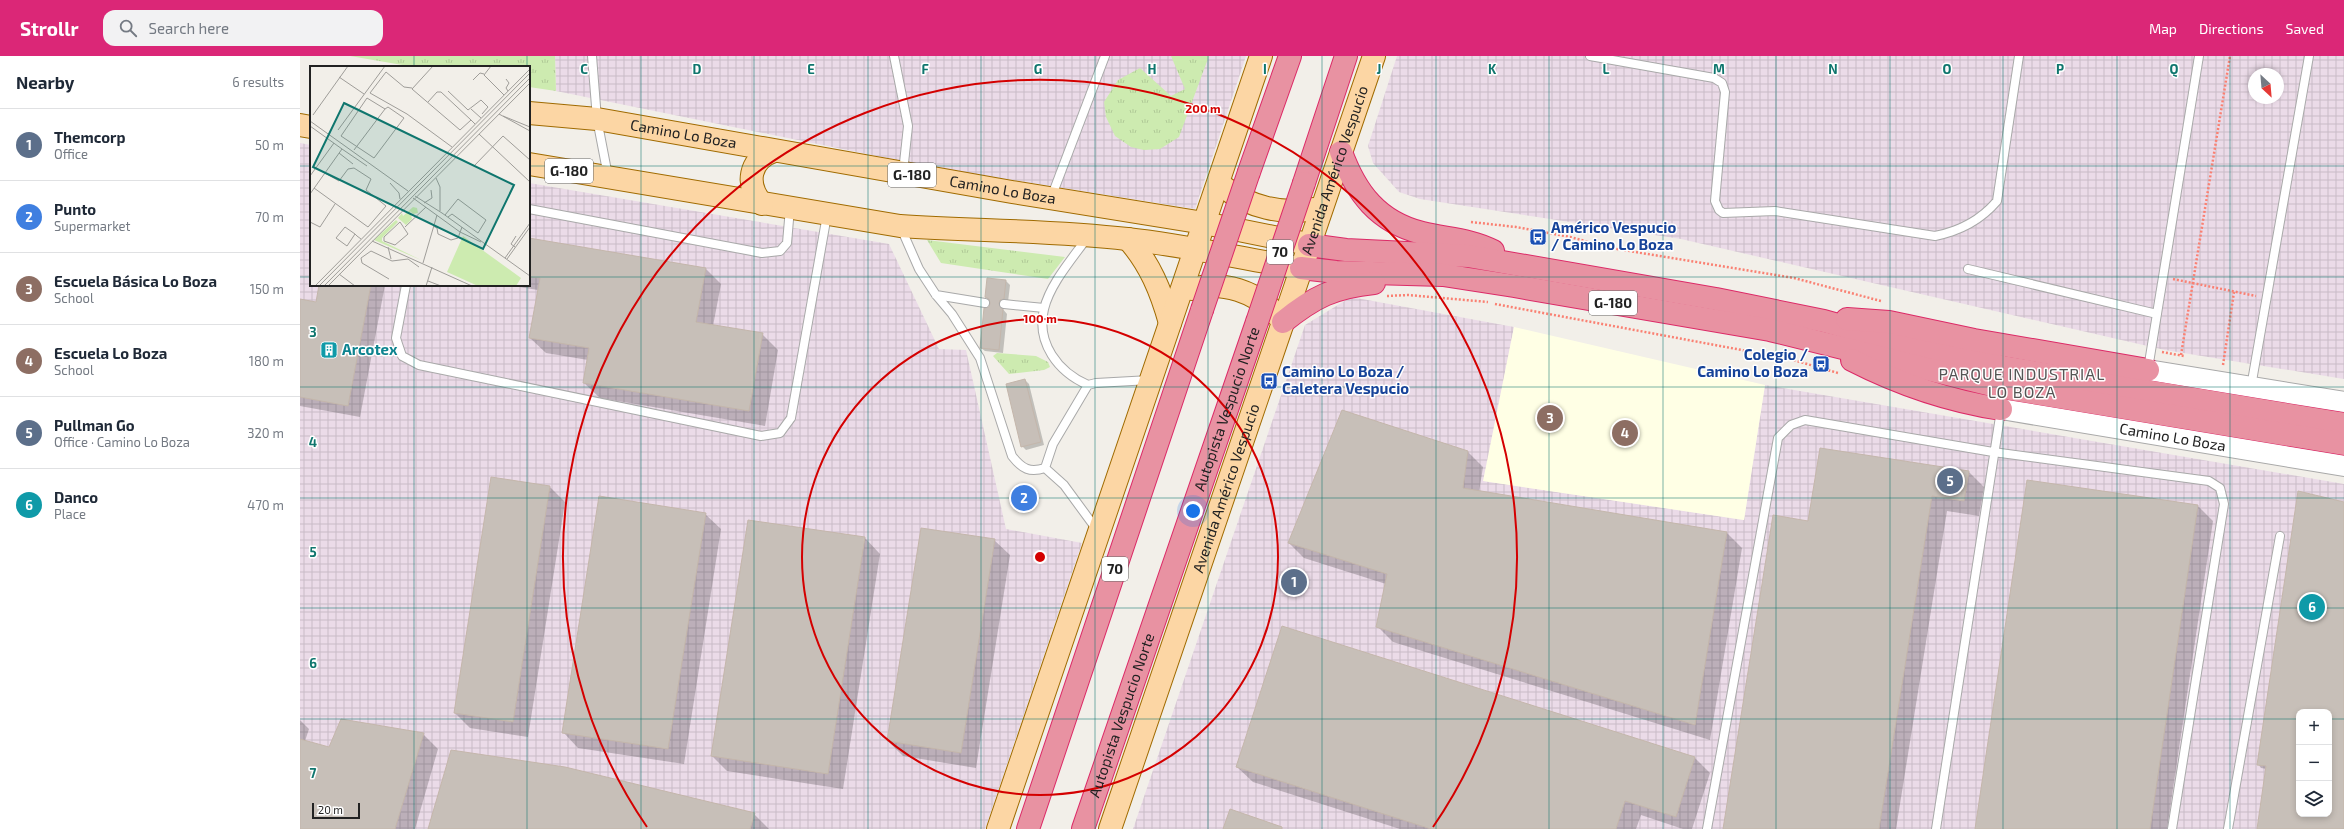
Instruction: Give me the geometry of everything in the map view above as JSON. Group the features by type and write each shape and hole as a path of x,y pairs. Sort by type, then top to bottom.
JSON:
{"highway":[{"name":"70","path":"1028,829 1202,310 1290,56"},
{"name":"Autopista Vespucio Norte","path":"1083,829 1257,322 1346,56"},
{"path":"1341,152 1354,184 1382,214 1394,222 1422,233 1471,242 1487,248 1514,264"},
{"name":"G-180","path":"1309,245 1339,250 1468,256 1716,299 1824,321"},
{"name":"G-180","path":"1301,268 1336,272 1422,274 1461,277 1749,326 1803,338"},
{"path":"1283,322 1319,295 1335,290 1392,282 1422,274"},
{"path":"1824,321 1873,319 1974,340 2149,360"},
{"path":"1824,321 1898,342 2003,367 2344,424"},
{"path":"1803,338 1910,387 1957,401 2001,409"},
{"path":"1803,338 2004,388 2344,444"}],"main road":[{"path":"998,829 1261,56"},
{"name":"Avenida Américo Vespucio","path":"1110,829 1374,56"},
{"name":"Camino Lo Boza","path":"530,113 597,119 1050,199 1204,223 1309,245"},
{"path":"300,115 310,116"},
{"path":"300,125 310,127"},
{"path":"762,204 752,188 751,174 759,159 774,150"},
{"name":"G-180","path":"530,164 900,226 1088,235 1128,239 1301,268"},
{"path":"1218,182 1240,198 1266,208 1294,211 1322,208"},
{"path":"1128,239 1139,252 1154,276 1170,323"},
{"path":"1180,293 1207,286 1227,287 1261,299 1283,322"}],"street":[{"path":"2149,360 2252,378 2344,402"},
{"name":"Camino Lo Boza","path":"2001,409 2344,466"}],"lane":[{"path":"592,56 597,119 608,177"},
{"path":"894,56 908,126 902,173"},
{"path":"1050,199 1104,56"},
{"path":"1590,56 1714,78 1722,83 1725,92 1715,201 1719,210 1723,213 1775,211 1935,236 1952,233 1970,225 1986,214 1997,201 2019,56"},
{"path":"2149,360 2199,56"},
{"path":"2252,378 2309,56"},
{"path":"530,209 762,253 780,251 787,243 790,208"},
{"path":"406,286 396,338 402,356 419,365 761,436 780,433 791,418 827,214"},
{"path":"900,226 919,269 936,296 952,314 980,358 1012,456 1019,465 1027,470 1036,471 1045,468"},
{"path":"1088,235 1068,264 1044,308 1043,330 1050,353 1065,373 1088,385 1096,383 1151,380"},
{"path":"1968,269 2157,314"},
{"path":"936,296 984,303"},
{"path":"1004,304 1044,308"},
{"path":"1045,468 1053,444 1088,385"},
{"path":"1936,829 1993,452 2001,409"},
{"path":"1707,829 1778,438 1791,426 1805,420 1993,452 2209,481 2220,488 2224,504 2172,829"},
{"path":"1045,468 1064,485 1099,532"},
{"path":"2228,829 2280,536"}],"path":[{"path":"2179,365 2230,56"},
{"path":"1465,221 1516,227 1570,237 1611,248 1794,278 1887,303"},
{"path":"2163,276 2193,284 2266,298"},
{"path":"2222,372 2234,292"},
{"path":"1385,296 1408,295 1489,303 1790,359 1830,369 1844,375"},
{"path":"2179,365 2188,357"},
{"path":"2149,360 2179,365"},
{"path":"2216,362 2222,372 2252,378"}],"shaded area":[{"path":"555,56 1246,56 1195,209 931,167 556,91"},
{"path":"1397,56 2344,56 2344,379 2165,350 1681,239 1420,199 1399,192 1373,163 1368,146"},
{"path":"300,143 310,145 310,286 530,286 530,183 889,244 939,349 966,350 1006,529 1082,543 985,829 300,829"},
{"path":"1351,297 1514,327 1484,481 1744,520 1765,385 2344,484 2344,829 1133,829 1305,325"},
{"path":"1514,327 1765,385 1744,520 1483,481"}],"green space":[{"path":"350,56 555,56 556,91 530,87 530,66 408,66"},
{"path":"1171,56 1209,56 1179,137 1160,149 1144,150 1131,147 1115,136 1106,117 1104,102 1118,80 1140,68 1171,96 1185,89"},
{"path":"927,240 1065,257 1048,279 941,263"},
{"path":"997,353 1036,356 1048,362 1050,367 1044,370 1009,374 993,356"}],"building":[{"path":"530,238 706,268 696,322 763,333 749,411 583,383 589,348 529,338 540,278 530,277"},
{"path":"987,278 1006,280 1004,299 1000,300 999,304 1003,309 999,350 980,348 984,308 989,307 990,303 989,299 985,297"},
{"name":"Arcotex","path":"319,286 371,286 348,406 300,397 300,299 316,302"},
{"path":"1025,379 1041,442 1021,447 1006,384"},
{"path":"1342,410 1468,451 1463,488 1727,532 1695,725 1376,627 1387,574 1288,543"},
{"path":"1820,448 1969,471 1964,501 1932,496 1879,829 1723,829 1773,515 1808,521"},
{"path":"491,477 550,486 513,722 454,713"},
{"path":"2027,480 2198,505 2150,829 1975,829"},
{"path":"2298,491 2344,502 2344,829 2257,829 2266,766 2257,765"},
{"path":"599,496 706,513 668,749 562,733"},
{"path":"748,520 865,537 828,774 711,756"},
{"path":"921,528 995,539 961,753 887,741"},
{"path":"1282,626 1695,757 1676,817 1625,801 1616,829 1431,829 1236,767"},
{"path":"341,719 424,733 395,829 300,829 300,739 329,747"},
{"path":"451,750 565,767 755,813 750,829 428,829"},
{"path":"1230,809 1282,827 1282,829 1223,829"}],"place":[{"name":"Américo Vespucio / Camino Lo Boza","path":"1538,237"},
{"name":"Arcotex","path":"329,350"},
{"name":"Colegio / Camino Lo Boza","path":"1821,364"},
{"name":"Camino Lo Boza / Caletera Vespucio","path":"1269,381"},
{"name":"Escuela Básica Lo Boza","path":"1550,418"},
{"name":"Escuela Lo Boza","path":"1625,433"},
{"name":"Pullman Go","path":"1950,481"},
{"name":"Punto","path":"1024,498"},
{"name":"Themcorp","path":"1294,582"},
{"name":"Danco","path":"2312,607"}],"district":[{"name":"PARQUE INDUSTRIAL LO BOZA","path":"2022,383"}]}
